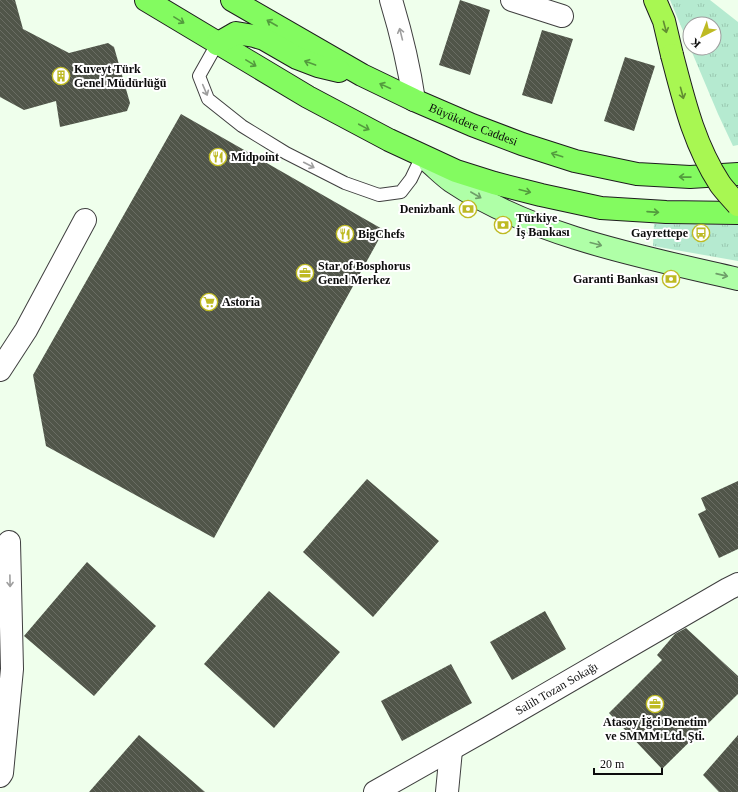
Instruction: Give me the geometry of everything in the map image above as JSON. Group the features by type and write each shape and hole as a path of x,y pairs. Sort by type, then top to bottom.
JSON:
{"highway":[{"path":"655,0 664,21 694,133 706,160 721,185 738,205"}],"main road":[{"path":"146,0 308,97 389,140 456,171 494,183 602,208 666,212 738,213"},
{"name":"Büyükdere Caddesi","path":"232,0 362,75 414,100 472,125 522,144 575,161 637,174 690,177 738,174"},
{"path":"218,44 236,33 254,36 264,39 297,58 318,66 362,75"}],"street":[{"path":"391,0 397,18 410,73 414,100"},
{"path":"512,0 562,16"},
{"path":"422,156 451,180 508,212 544,227 591,243 738,279"},
{"path":"0,370 26,330 85,220"},
{"path":"0,776 2,773 12,669 3,538"},
{"name":"Salih Tozan Sokağı","path":"375,792 451,750 738,584"},
{"path":"447,792 451,750"}],"lane":[{"path":"218,44 199,76 208,98 242,126 286,153 345,183 379,195 401,192 412,179 422,156"}],"green space":[{"path":"670,0 710,0 738,22 738,145 733,146 693,56 722,56 722,16 682,16 682,29"},
{"path":"654,224 738,225 738,261 653,246"}],"building":[{"name":"Kuveyt Türk Genel Müdürlüğü","path":"0,0 15,0 23,29 69,53 108,43 114,47 130,103 127,111 60,127 56,101 24,110 0,97"},
{"path":"460,0 490,10 470,75 439,65"},
{"path":"542,30 573,39 552,104 522,95"},
{"path":"625,57 655,66 634,131 604,121"},
{"name":"Astoria","path":"181,114 384,230 214,538 46,446 33,375"},
{"path":"367,479 439,541 373,617 303,552"},
{"path":"738,481 738,549 719,558 698,514 706,510 701,498"},
{"path":"87,562 156,626 94,696 24,636"},
{"path":"269,591 340,652 274,728 204,664"},
{"path":"545,611 566,649 512,680 490,642"},
{"path":"686,628 738,676 738,694 662,769 609,713 662,660 657,655 675,634"},
{"path":"451,664 472,703 402,741 381,701"},
{"path":"139,735 205,792 89,792"},
{"path":"738,735 738,792 719,792 703,775"}],"place":[{"name":"Kuveyt Türk Genel Müdürlüğü","path":"61,76"},
{"name":"Midpoint","path":"218,157"},
{"name":"Denizbank","path":"468,209"},
{"name":"Türkiye İş Bankası","path":"503,225"},
{"name":"Gayrettepe","path":"701,233"},
{"name":"BigChefs","path":"345,234"},
{"name":"Star of Bosphorus Genel Merkez","path":"305,273"},
{"name":"Garanti Bankası","path":"671,279"},
{"name":"Astoria","path":"209,302"},
{"name":"Atasoy İğci Denetim ve SMMM Ltd. Şti.","path":"655,704"}]}
